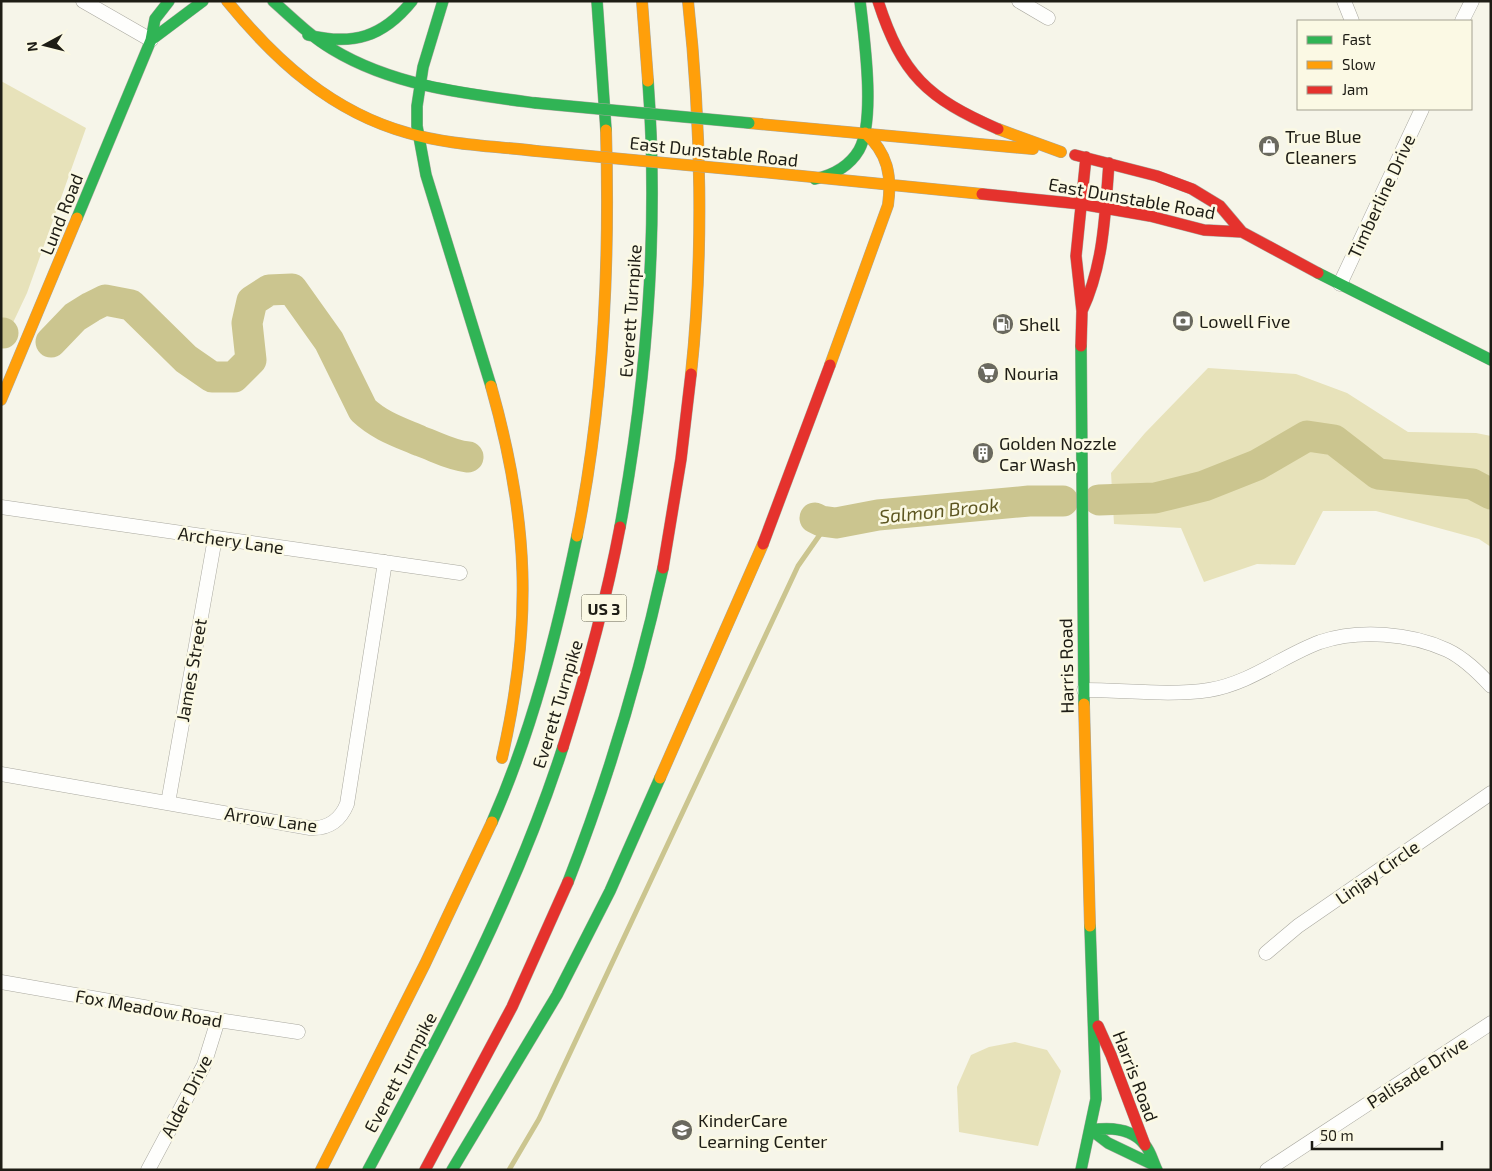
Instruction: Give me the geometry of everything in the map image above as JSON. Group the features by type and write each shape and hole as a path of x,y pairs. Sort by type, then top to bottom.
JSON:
{"main road":[{"name":"Lund Road","path":"1,400 151,40 156,19 169,1"},
{"path":"151,40 203,1"},
{"name":"East Dunstable Road","path":"227,1 269,52 316,90 353,111 418,135 536,151 1080,204 1150,216 1204,230 1242,232"},
{"name":"East Dunstable Road","path":"273,1 308,35 358,65 417,84 472,95 1061,152 1157,176 1202,194 1220,206 1242,232 1270,248 1491,360"},
{"path":"308,35 341,41 369,36 390,24 412,1"},
{"path":"443,1 417,84 418,135 426,175 501,423 517,500 523,562 522,628 515,700 500,766"},
{"path":"321,1170 440,935 493,819 524,738 562,603 588,475 601,373 607,264 606,130 597,1"},
{"name":"Everett Turnpike","path":"368,1170 463,990 510,890 562,751 606,600 634,453 643,382 650,289 652,170 642,1"},
{"name":"US 3","path":"425,1170 518,994 570,878 623,730 658,601 670,542 683,455 695,324 698,156 688,1"},
{"path":"815,179 832,175 848,164 859,150 865,133 865,69 860,1"},
{"path":"878,1 889,34 900,56 913,75 935,97 972,120 1061,152"},
{"path":"452,1170 517,1065 587,937 735,610 790,480 886,213 890,186 889,167 878,145 865,133"},
{"name":"Harris Road","path":"1086,157 1080,204 1076,270 1082,311 1080,384 1086,852 1095,1020 1096,1099 1091,1130"},
{"name":"Harris Road","path":"1082,311 1097,278 1109,163"},
{"path":"440,935 476,842 496,783"},
{"name":"Harris Road","path":"1095,1020 1111,1051 1130,1112 1156,1168"},
{"name":"Harris Road","path":"1091,1130 1115,1127 1128,1131 1145,1145"},
{"path":"1081,1170 1091,1130"},
{"name":"Harris Road","path":"1091,1130 1108,1143 1156,1168"}],"street":[{"path":"83,1 151,40"},
{"path":"1019,1 1048,18"},
{"path":"1344,1 1352,20"},
{"path":"1462,20 1472,1"},
{"name":"Timberline Drive","path":"1340,284 1422,110"},
{"name":"Archery Lane","path":"1,507 460,572"},
{"name":"James Street","path":"168,803 214,538"},
{"name":"Arrow Lane","path":"1,774 310,828 327,826 341,816 347,804 385,562"},
{"path":"1084,690 1182,692 1209,690 1259,674 1320,642 1359,634 1407,639 1448,650 1475,668 1491,686"},
{"name":"Linjay Circle","path":"1266,953 1298,926 1491,793"},
{"name":"Fox Meadow Road","path":"1,982 298,1032"},
{"name":"Alder Drive","path":"148,1170 204,1065 218,1020"},
{"path":"1487,1026 1491,1041"},
{"name":"Palisade Drive","path":"1267,1170 1487,1026"}],"shaded area":[{"path":"1,81 86,128 27,293 1,348"},
{"path":"1208,368 1296,374 1347,393 1408,432 1476,433 1491,436 1491,547 1479,539 1376,511 1323,511 1295,565 1257,564 1204,582 1181,528 1114,524 1111,473 1145,433"},
{"path":"1015,1042 1047,1050 1061,1071 1038,1146 959,1132 957,1087 971,1055 989,1047"}],"waterway":[{"name":"Salmon Brook","path":"51,342 75,317 105,300 131,305 186,359 212,377 234,377 251,360 247,323 252,301 269,290 292,289 329,341 363,410 376,420 397,431 449,453 468,457"},
{"name":"Salmon Brook","path":"1099,500 1155,498 1204,486 1257,465 1307,436 1334,440 1378,474 1472,484 1491,494"},
{"name":"Salmon Brook","path":"815,518 821,521 836,523 878,515 1029,501 1063,501"},
{"path":"509,1170 539,1119 798,566 828,523"}],"traffic: fast":[{"path":"77,218 151,40 155,19 169,1"},
{"path":"151,40 203,1"},
{"path":"273,1 301,27 324,44 355,62 380,72 457,92 536,103"},
{"path":"308,35 339,39 353,39 366,36 390,23 412,1"},
{"path":"443,1 423,67 417,106 417,126 426,175 491,386"},
{"path":"597,1 606,130"},
{"path":"815,179 834,173 845,166 859,150 864,136 868,99 860,1"},
{"path":"620,527 644,361 648,305 652,193 648,81"},
{"path":"536,103 749,123"},
{"path":"1318,273 1491,360"},
{"path":"1081,346 1084,704"},
{"path":"492,822 519,753 542,681 561,609 577,536"},
{"path":"568,882 583,844 622,727 644,648 663,568"},
{"path":"368,1170 450,1015 500,910 523,857 563,747"},
{"path":"452,1170 557,995 610,891 660,778"},
{"path":"1081,1170 1096,1099 1090,926"},
{"path":"1091,1130 1113,1129 1134,1135 1147,1148 1157,1170"},
{"path":"1091,1130 1108,1143 1154,1165"}],"traffic: slow":[{"path":"227,1 265,44 286,64 307,82 355,112 380,124 424,137 455,143 536,151"},
{"path":"642,1 648,81"},
{"path":"688,1 696,93 699,188 698,282 691,374"},
{"path":"749,123 1033,149"},
{"path":"998,129 1061,152"},
{"path":"577,536 593,435 603,334 607,232 606,130"},
{"path":"830,365 888,205 889,175 887,166 879,149 865,133"},
{"path":"536,151 751,171"},
{"path":"751,171 982,194"},
{"path":"1,400 77,218"},
{"path":"491,386 504,435 513,482 522,572 519,662 502,758"},
{"path":"660,778 763,544"},
{"path":"1084,704 1090,926"},
{"path":"321,1170 425,964 492,822"}],"traffic: jam":[{"path":"878,1 897,48 920,81 953,106 973,118 998,129"},
{"path":"1075,155 1157,176 1192,189 1220,206 1242,232 1318,273"},
{"path":"1081,346 1082,311 1076,256 1086,157"},
{"path":"1082,311 1095,275 1099,257 1109,163"},
{"path":"982,194 1081,204 1150,216 1204,230 1242,232"},
{"path":"763,544 830,365"},
{"path":"663,568 681,459 691,374"},
{"path":"563,747 595,637 620,527"},
{"path":"425,1170 512,1007 568,882"},
{"path":"1098,1026 1145,1145"}],"place":[{"name":"True Blue Cleaners","path":"1269,146"},
{"name":"Lowell Five","path":"1183,321"},
{"name":"Shell","path":"1003,324"},
{"name":"Nouria","path":"988,373"},
{"name":"Golden Nozzle Car Wash","path":"983,453"},
{"name":"KinderCare Learning Center","path":"682,1130"}]}
